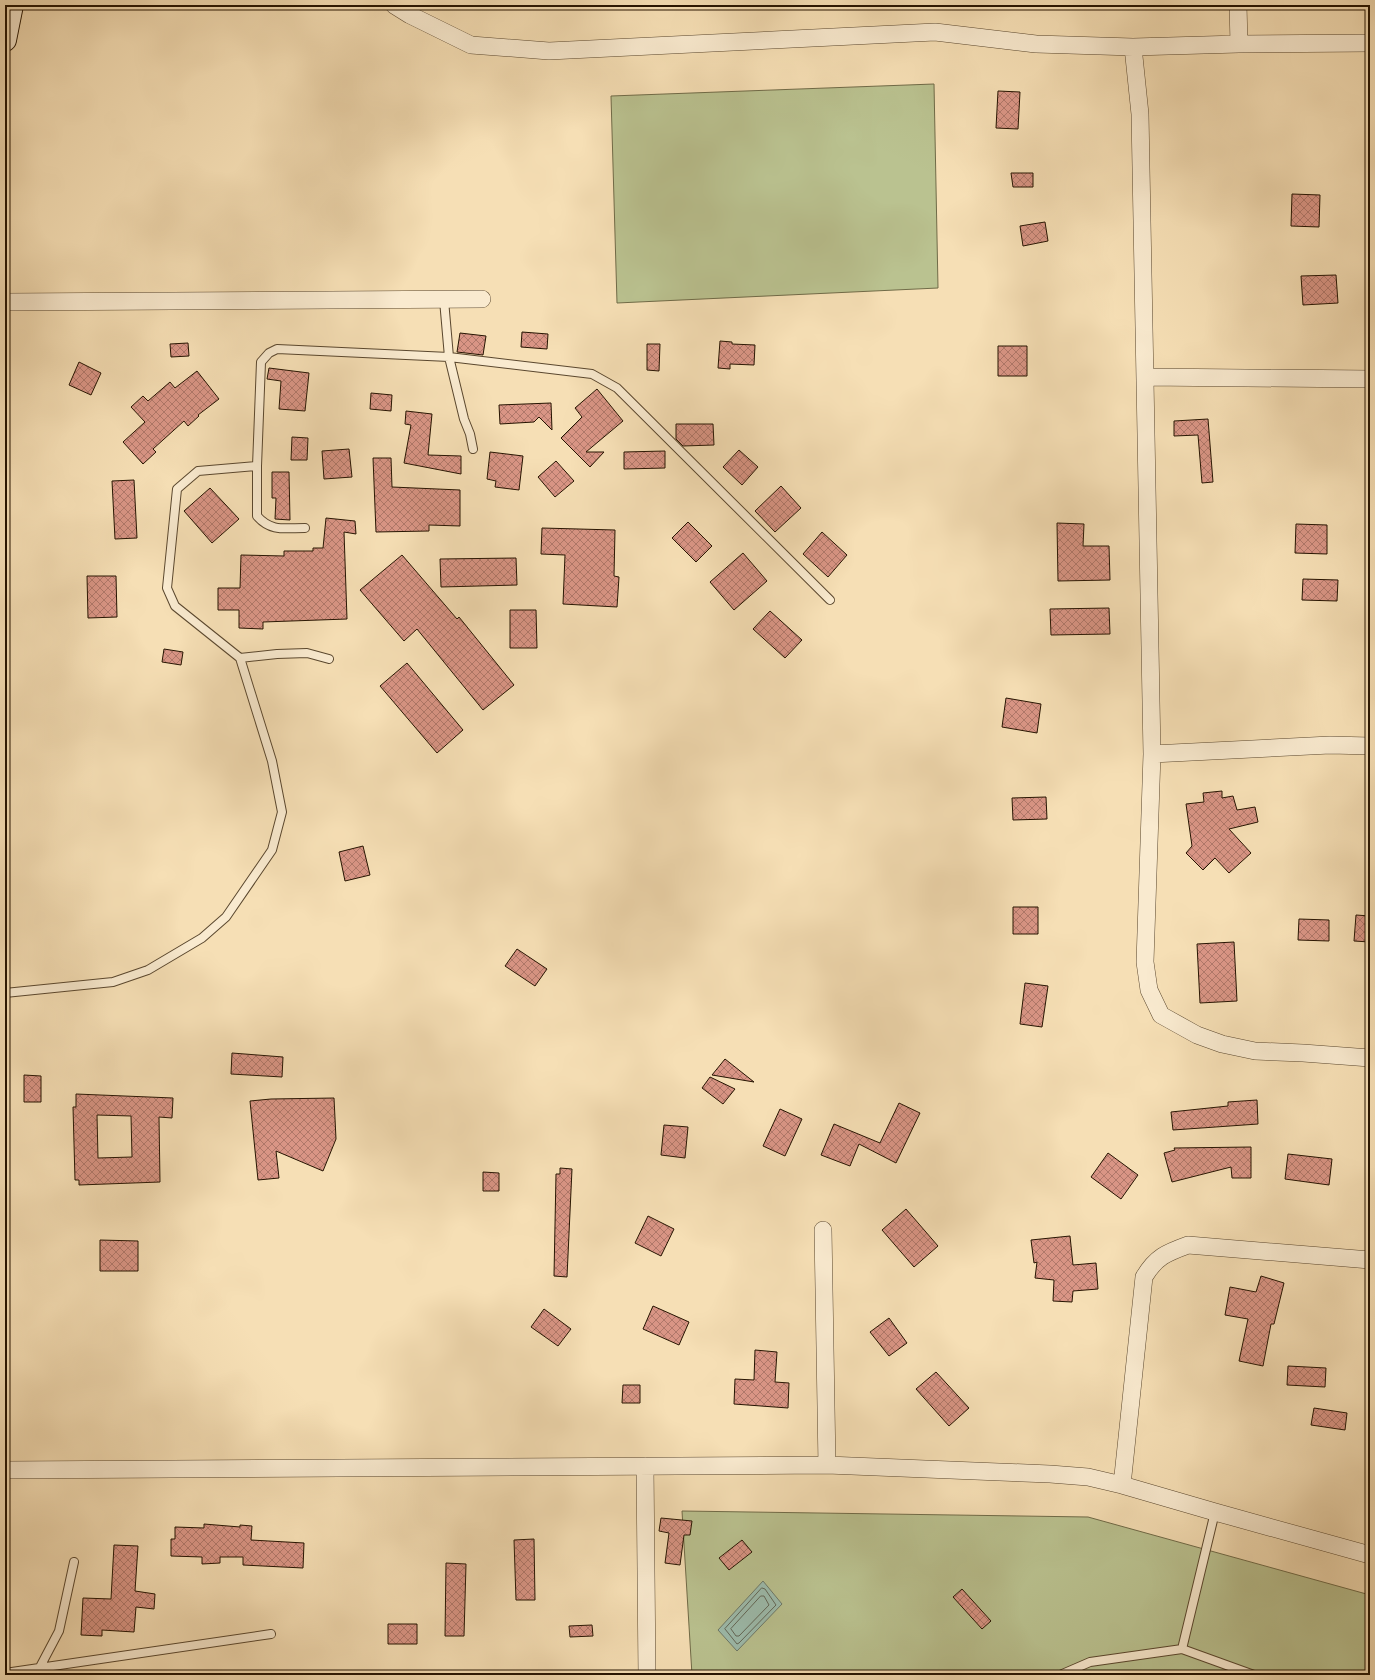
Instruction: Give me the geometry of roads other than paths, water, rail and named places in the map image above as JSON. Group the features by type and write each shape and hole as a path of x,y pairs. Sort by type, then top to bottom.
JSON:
{"main road":[{"path":"5,40 12,5"}],"street":[{"path":"394,5 410,15 471,45 549,51 935,32 1036,44 1133,47 1239,44 1370,43"},
{"path":"1238,5 1239,44"},
{"path":"1133,47 1140,114 1152,754 1145,962 1149,990 1161,1015 1197,1035 1222,1044 1255,1051 1370,1058"},
{"path":"5,302 482,299"},
{"path":"1145,377 1370,379"},
{"path":"1152,754 1330,745 1370,746"},
{"path":"823,1230 827,1465"},
{"path":"1122,1485 1144,1277 1152,1264 1173,1251 1188,1245 1370,1260"},
{"path":"5,1470 827,1465 1050,1474 1088,1477 1122,1485 1370,1555"},
{"path":"645,1466 647,1675"}],"lane":[{"path":"444,300 449,357 473,449"},
{"path":"305,528 274,528 264,523 257,516 257,466 261,362 269,353 277,349 449,357 592,374 617,388 830,600"},
{"path":"5,993 113,982 148,970 202,938 226,917 272,850 282,812 272,762 240,658 175,606 167,588 177,489 198,471 257,466"},
{"path":"240,658 277,654 307,653 329,659"},
{"path":"1182,1649 1215,1512"},
{"path":"40,1667 59,1630 74,1562"},
{"path":"5,1673 271,1634"},
{"path":"1060,1675 1090,1662 1182,1649 1254,1675"}],"water":[{"path":"763,1581 782,1604 737,1651 718,1630"}]}
